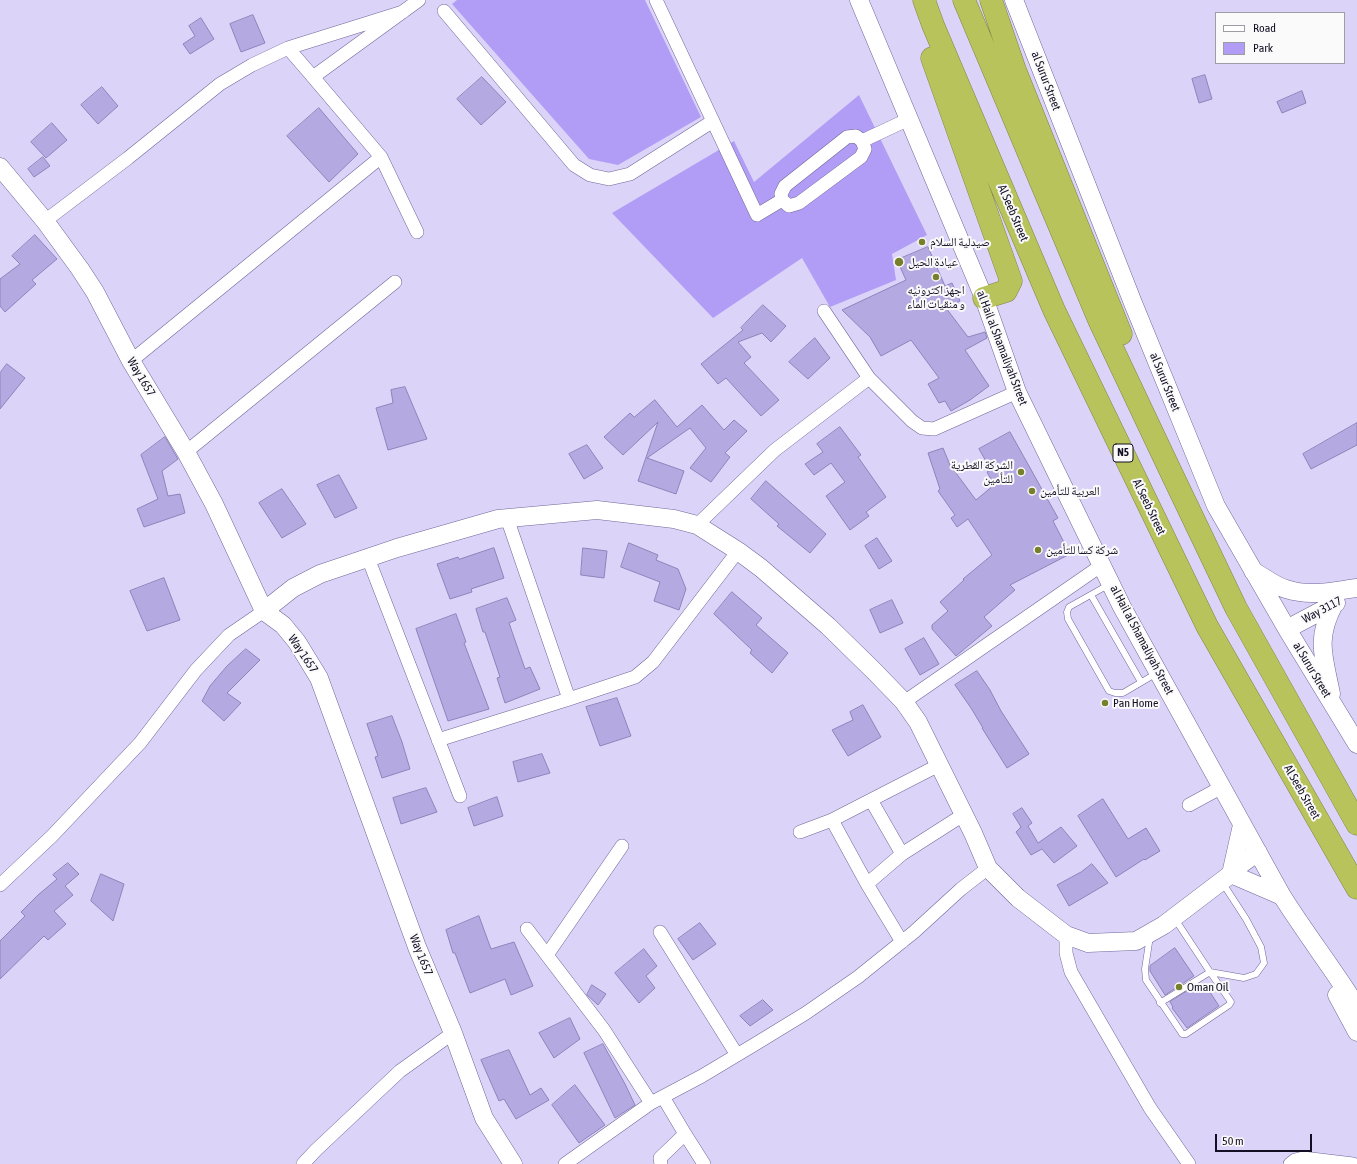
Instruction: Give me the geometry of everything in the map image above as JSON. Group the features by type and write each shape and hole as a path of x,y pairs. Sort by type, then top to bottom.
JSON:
{"highway":[{"path":"911,0 1011,281 1006,291 984,298"},
{"name":"Al Seeb Street","path":"924,0 933,25 1054,310 1210,633 1357,888"},
{"path":"964,0 1099,320 1170,470 1236,608 1357,824"},
{"path":"991,0 1018,77 1168,450 1170,470"}],"street":[{"path":"313,78 419,0"},
{"path":"656,0 757,215 782,200"},
{"name":"al Hail al Shamaliyah Street","path":"859,0 984,298 1017,392 1122,607 1282,896 1308,937 1332,969 1357,1007"},
{"name":"al Surur Street","path":"1014,0 1133,303 1216,506 1287,629 1357,744"},
{"path":"444,11 574,165 590,175 609,179 630,174 713,121"},
{"path":"45,221 128,158 220,84 252,65 288,48 403,12"},
{"path":"288,48 381,157 417,232"},
{"path":"862,141 909,119"},
{"path":"856,136 862,141 865,149 861,157 799,203 789,206 782,200 781,194 785,186 847,137 856,136"},
{"path":"131,361 381,157"},
{"name":"Way 1657","path":"0,168 45,221 95,292 131,361 186,452 214,504 264,610 283,626 297,642 319,678 417,947 453,1033 484,1118 513,1164"},
{"path":"186,452 395,282"},
{"path":"824,312 869,378 922,428 934,429 1017,392"},
{"path":"697,525 775,450 869,378"},
{"path":"0,885 52,836 140,744 196,670 229,635 293,588 320,574 397,548 498,519 597,510 674,519 697,525 738,551 761,568 828,626 904,702 918,722 988,868 1018,898 1066,935 1088,943 1136,941 1174,918 1226,878 1240,865 1260,857"},
{"path":"507,518 569,699"},
{"path":"438,740 635,677 653,662 738,551"},
{"path":"368,558 460,796"},
{"path":"904,702 1102,565"},
{"path":"1254,571 1285,589 1306,593 1332,593 1357,588"},
{"name":"Way 3117","path":"1287,629 1357,592"},
{"path":"1333,705 1322,649 1322,634 1326,619 1334,604"},
{"path":"800,832 832,820 938,765"},
{"path":"1189,805 1222,787"},
{"path":"871,800 902,854"},
{"path":"867,884 902,854 963,814"},
{"path":"832,820 867,884 902,942"},
{"path":"1226,878 1242,824"},
{"path":"547,955 622,846"},
{"path":"565,1164 651,1103 737,1055 806,1013 902,942 961,889 988,868"},
{"path":"1226,878 1282,896"},
{"path":"527,929 604,1030 651,1103"},
{"path":"660,932 737,1055"},
{"path":"1066,935 1066,954 1071,972 1150,1108 1189,1164"},
{"name":"al Hail al Shamaliyah Street","path":"1308,937 1356,1033"},
{"path":"303,1164 400,1071 453,1033"},
{"path":"664,1097 704,1164"},
{"path":"661,1164 660,1158 685,1134"},
{"path":"1290,1164 1295,1160 1303,1158 1353,1164"}],"lane":[{"path":"1111,584 1070,607 1067,612 1068,619 1109,690 1115,693 1123,692 1159,672"},
{"path":"1091,594 1141,682"},
{"path":"1160,1003 1210,972 1244,978 1256,974 1264,963 1261,947 1226,878"},
{"path":"1151,932 1145,969 1146,980 1182,1034 1186,1034 1230,1004 1230,1000 1174,918"}],"green space":[{"path":"457,0 645,0 701,117 618,165 589,159 452,4"},
{"path":"859,95 927,235 892,254 896,280 830,307 802,258 713,318 612,213 734,141 754,182"}],"building":[{"path":"253,15 265,43 241,52 230,24"},
{"path":"201,18 214,39 190,54 183,44 195,36 189,26"},
{"path":"1205,75 1212,99 1199,103 1192,79"},
{"path":"482,77 506,102 481,125 457,99"},
{"path":"102,87 118,106 98,124 81,105"},
{"path":"1302,91 1306,103 1282,113 1277,102"},
{"path":"319,108 358,154 329,182 287,136"},
{"path":"52,123 67,140 46,158 31,142"},
{"path":"43,157 50,166 34,177 28,169"},
{"path":"35,235 57,259 32,280 36,284 5,312 0,306 0,279 20,264 12,256"},
{"path":"928,247 945,286 952,283 960,301 946,308 968,337 985,332 987,338 965,350 989,386 970,400 951,411 945,401 939,403 928,384 939,378 911,340 881,356 870,337 842,310 906,280 897,260"},
{"path":"763,305 786,326 771,342 762,333 738,342 751,357 744,363 779,400 761,416 726,378 718,384 701,364 743,330 741,328"},
{"path":"815,338 830,358 808,379 789,362"},
{"path":"7,364 25,378 0,409 0,373"},
{"path":"405,387 427,439 388,450 376,408 393,403 391,390"},
{"path":"655,400 677,427 702,405 724,430 734,420 747,431 725,453 730,457 711,482 690,468 706,448 690,428 647,458 684,471 676,494 638,481 658,422 623,455 604,437 630,413 634,417"},
{"path":"1357,423 1357,445 1311,469 1303,454"},
{"path":"840,427 861,455 858,457 886,497 866,512 869,516 850,530 826,496 845,482 831,463 814,475 805,464 823,452 817,444"},
{"path":"1010,432 1058,518 1053,521 1070,554 1010,585 1015,590 984,617 992,626 956,656 932,629 932,625 948,611 940,602 964,580 963,579 992,555 968,519 957,527 951,518 955,515 938,491 940,489 928,453 943,448 950,465 976,500 994,485 987,472 991,470 979,449"},
{"path":"165,437 178,459 162,471 168,496 180,494 185,513 144,527 137,509 158,499 141,455"},
{"path":"587,445 603,468 584,479 569,454"},
{"path":"339,475 357,508 335,518 317,485"},
{"path":"766,481 826,534 810,553 777,526 779,524 751,499"},
{"path":"282,489 306,524 282,538 259,503"},
{"path":"877,538 892,561 879,569 865,546"},
{"path":"629,543 658,555 656,560 678,569 686,589 679,610 654,601 660,582 621,567"},
{"path":"494,548 504,578 471,589 472,592 450,599 437,564"},
{"path":"583,548 607,551 604,578 581,575"},
{"path":"164,578 180,620 147,631 130,591"},
{"path":"732,592 762,618 756,625 788,653 772,673 750,653 752,650 714,614"},
{"path":"507,598 516,620 509,623 525,669 530,667 540,689 505,703 497,678 500,677 476,609"},
{"path":"892,600 903,623 880,633 870,610"},
{"path":"456,614 466,642 464,643 489,709 448,721 416,629"},
{"path":"924,638 939,664 920,675 905,649"},
{"path":"246,649 260,660 227,693 241,703 224,721 202,701 210,686 227,666"},
{"path":"977,671 1029,754 1007,768 971,708 955,685"},
{"path":"617,698 631,736 600,746 586,707"},
{"path":"863,705 881,737 848,756 832,730 853,720 850,712"},
{"path":"392,716 410,769 382,778 375,757 378,756 367,724"},
{"path":"542,754 550,773 518,782 513,762"},
{"path":"426,788 437,812 401,824 393,798"},
{"path":"497,797 503,816 474,826 468,808"},
{"path":"1103,799 1128,839 1146,828 1160,851 1145,860 1144,859 1116,877 1078,816"},
{"path":"1022,808 1032,823 1028,826 1038,843 1061,827 1077,846 1054,863 1042,849 1031,855 1016,832 1021,827 1013,814"},
{"path":"68,863 79,874 65,886 73,895 54,911 66,924 48,940 44,936 0,979 0,941 25,916 21,912 57,879 53,875"},
{"path":"1092,864 1108,883 1069,906 1057,885 1081,872"},
{"path":"101,874 124,884 113,921 91,901"},
{"path":"479,916 491,949 514,942 533,986 511,995 505,979 470,993 455,953 453,953 446,930"},
{"path":"700,923 716,944 693,960 678,939"},
{"path":"1175,948 1194,976 1165,995 1150,971 1150,966"},
{"path":"644,949 657,966 646,976 655,988 639,1003 615,973"},
{"path":"1199,984 1202,988 1206,986 1219,1006 1187,1028 1172,1008 1173,1007 1170,1002"},
{"path":"592,985 606,994 598,1005 587,995"},
{"path":"763,1000 773,1010 750,1026 740,1016"},
{"path":"570,1018 580,1039 554,1058 539,1033"},
{"path":"603,1044 635,1105 615,1118 584,1053"},
{"path":"509,1050 530,1095 541,1088 549,1100 516,1119 504,1099 499,1101 481,1060"},
{"path":"575,1085 605,1125 579,1143 552,1105"}],"place":[{"name":"صيدلية السلام","path":"922,242"},
{"name":"عيادة الحيل","path":"899,262"},
{"name":"اجهز اكترونيه و منقيات الماء","path":"936,277"},
{"name":"الشركة القطرية للتأمين","path":"1021,472"},
{"name":"العربية للتأمين","path":"1032,491"},
{"name":"شركة كسا للتأمين","path":"1038,550"},
{"name":"Pan Home","path":"1105,703"},
{"name":"Oman Oil","path":"1179,987"}]}
